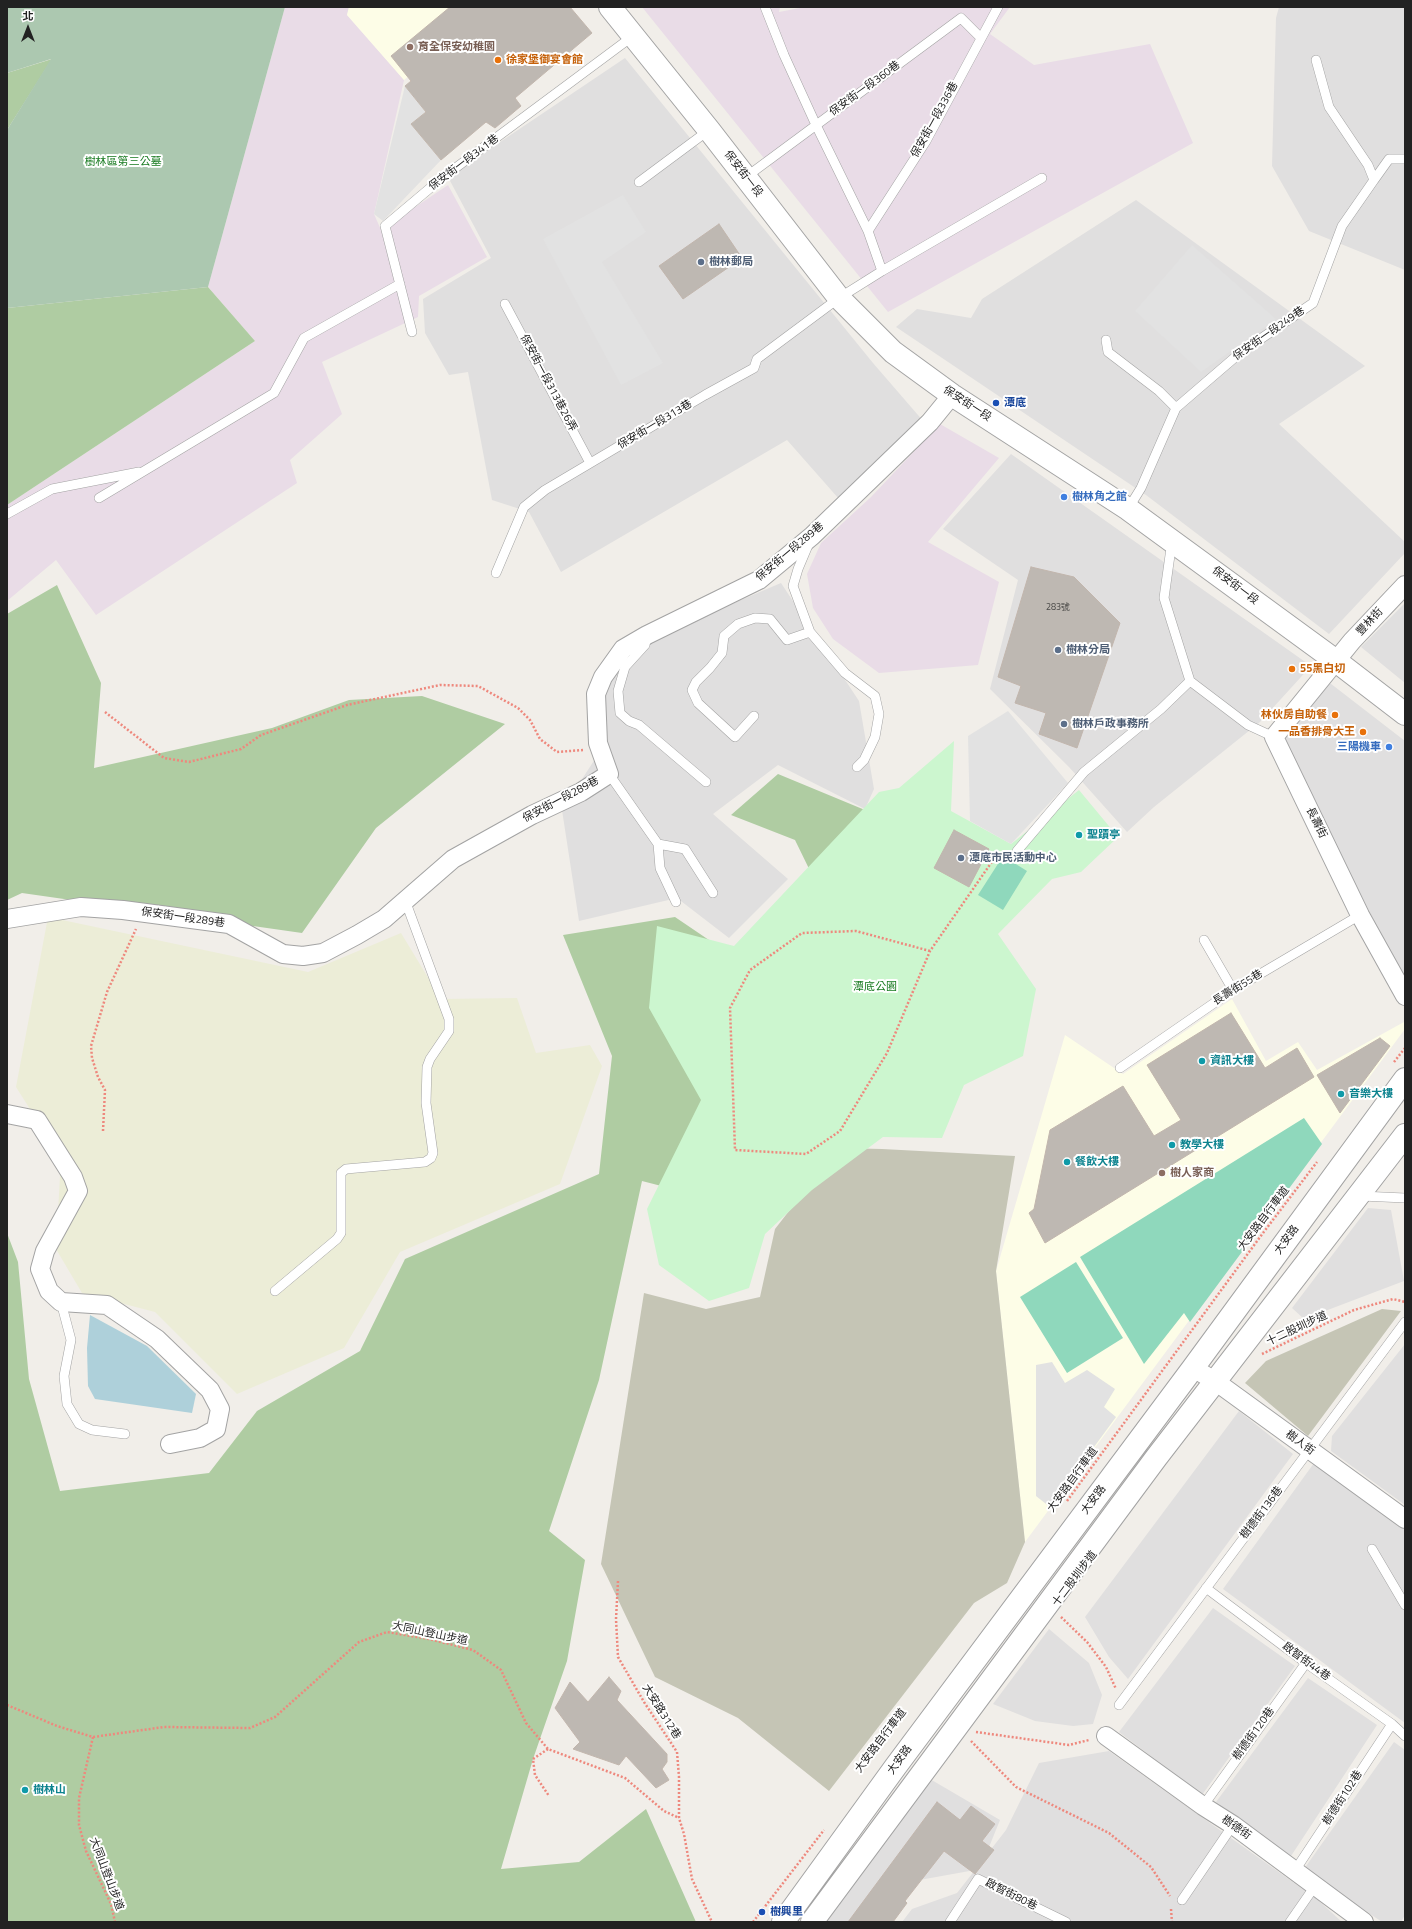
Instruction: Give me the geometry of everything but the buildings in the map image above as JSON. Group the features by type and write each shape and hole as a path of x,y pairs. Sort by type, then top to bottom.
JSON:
{"street":[{"name":"保安街一段","path":"610,7 746,177 839,298 893,352 952,395 1128,509 1172,540 1336,660 1405,714"},
{"name":"保安街一段289巷","path":"7,919 81,907 144,913 229,924 283,954 303,956 324,953 356,936 384,919 453,859 532,815 581,792 609,774 598,743 596,694 603,677 623,649 647,635 759,580 812,536 930,422 952,395"},
{"name":"豐林街","path":"1336,660 1405,585"},
{"path":"1274,737 1336,660"},
{"name":"長壽街","path":"1274,737 1360,915 1405,996"},
{"name":"大安路","path":"783,1922 908,1750 1193,1368 1398,1072"},
{"path":"7,1114 38,1120 73,1177 78,1191 45,1251 40,1269 49,1290 61,1302 107,1305 157,1339 210,1390 220,1409 216,1429 200,1438 170,1444"},
{"path":"812,1922 1215,1381 1360,1196 1405,1135"},
{"name":"樹人街","path":"1193,1368 1215,1381 1405,1519"},
{"name":"樹德街","path":"1106,1736 1203,1806 1233,1824 1294,1872 1364,1922"}],"lane":[{"path":"765,7 784,55 816,125 868,231 882,271"},
{"name":"保安街一段336巷","path":"868,231 926,141 998,7"},
{"name":"保安街一段360巷","path":"746,177 961,18 981,38"},
{"name":"保安街一段341巷","path":"412,332 384,226 442,178 633,36"},
{"path":"1316,60 1329,107 1368,165 1374,180"},
{"path":"639,182 709,130"},
{"name":"保安街一段249巷","path":"1128,509 1141,488 1176,408 1240,353 1313,303 1342,226 1389,159 1405,159"},
{"path":"839,298 882,271 1042,178"},
{"path":"99,498 274,392 304,338 400,284"},
{"name":"保安街一段313巷","path":"496,573 524,507 545,490 705,395 754,368 757,359 839,298"},
{"name":"保安街一段313巷26弄","path":"505,304 590,463"},
{"path":"1106,340 1108,352 1159,391 1176,408"},
{"path":"7,514 52,489 145,470"},
{"path":"812,536 798,569 794,586 810,632 845,673 875,696 879,714 875,737 864,760 857,767"},
{"path":"1172,540 1164,598 1190,680 1248,725 1274,737"},
{"path":"754,716 735,736 698,703 692,690 696,682 722,653 724,636 738,624 755,618 770,619 787,640 810,632"},
{"path":"647,635 645,645 625,667 618,691 620,713 629,721 639,725 706,782"},
{"path":"1017,851 1084,772 1161,709 1190,680"},
{"path":"609,774 658,844 660,868 676,902"},
{"path":"658,844 685,849 713,893"},
{"path":"275,1291 338,1239 341,1233 341,1173 346,1169 425,1162 431,1158 433,1153 426,1103 427,1067 430,1059 449,1031 449,1019 405,900"},
{"name":"長壽街55巷","path":"1120,1068 1233,990 1360,915"},
{"path":"1204,940 1233,990"},
{"path":"1360,1196 1405,1198"},
{"path":"61,1302 71,1340 64,1376 66,1404 79,1424 92,1430 125,1434"},
{"name":"樹德街136巷","path":"1119,1705 1405,1322"},
{"path":"1372,1549 1405,1605"},
{"name":"啟智街44巷","path":"1206,1588 1306,1663 1392,1724 1405,1736"},
{"name":"樹德街120巷","path":"1203,1806 1306,1663"},
{"name":"樹德街102巷","path":"1294,1872 1392,1724"},
{"path":"1182,1900 1233,1824"},
{"name":"啟智街80巷","path":"950,1922 978,1879 1066,1922"},
{"path":"1290,1922 1314,1886"}],"path":[{"path":"105,712 164,758 189,762 241,749 261,735 347,705 440,685 478,686 518,708 530,720 540,739 557,752 579,751 598,743"},
{"path":"930,951 856,931 802,933 750,970 730,1008 735,1150 806,1154 840,1131 887,1053 930,951 998,853 1017,851"},
{"path":"103,1131 105,1090 98,1077 92,1058 91,1046 107,992 144,913"},
{"path":"1398,1072 1405,1048"},
{"name":"大安路自行車道","path":"1063,1507 1263,1233 1320,1159"},
{"name":"十二股圳步道","path":"1260,1355 1354,1310 1393,1299 1405,1302"},
{"name":"大安路312巷","path":"618,1581 616,1619 618,1657 644,1702 677,1752 679,1777 679,1818 684,1834 692,1879 712,1922"},
{"name":"十二股圳步道","path":"1058,1614 1087,1642 1106,1667 1116,1689 1119,1705"},
{"name":"大同山登山步道","path":"7,1705 57,1726 93,1737 164,1727 250,1728 275,1718 359,1642 387,1632 429,1639 473,1650 501,1670 526,1723 548,1748 625,1778 664,1811 679,1818"},
{"path":"971,1734 977,1732 1069,1745 1106,1736"},
{"path":"966,1736 1016,1787 1109,1833 1151,1867 1170,1897 1172,1922"},
{"name":"大同山登山步道","path":"93,1737 79,1798 79,1825 86,1851 111,1904 115,1922"},
{"path":"548,1748 533,1759 536,1776 549,1796"},
{"path":"753,1922 825,1828"}],"shaded area":[{"path":"285,7 349,7 347,15 404,80 374,214 381,230 448,185 487,257 419,296 418,317 322,362 342,414 290,460 297,483 96,615 56,560 7,601 7,505 255,341 208,287"},
{"name":"育全保安幼稚園","path":"349,7 494,7 404,80 347,15"},
{"path":"642,7 780,7 779,12 805,7 1010,7 990,34 1034,65 1150,44 1193,143 888,312"},
{"path":"1279,7 1405,7 1405,270 1309,231 1272,166 1276,18"},
{"path":"625,58 873,363 924,422 839,499 787,440 561,572 529,512 492,500 468,372 449,375 425,333 423,299 491,258 448,177"},
{"path":"405,86 426,112 411,124 441,160 383,221 374,214"},
{"path":"623,195 646,232 602,262 663,363 621,385 543,239"},
{"path":"1136,200 1365,366 1279,424 1405,542 1405,553 1329,634 1146,495 896,327 917,309 971,318 982,299"},
{"path":"1192,245 1276,319 1201,372 1135,311"},
{"path":"940,424 999,458 928,542 999,582 978,665 879,673 833,639 813,608 807,574 821,543 871,497"},
{"path":"1011,454 1311,666 1260,722 1154,807 1127,832 1069,767 990,689 1018,580 943,529"},
{"path":"781,583 859,701 874,789 865,809 778,765 713,814 788,879 729,938 677,898 579,921 562,810 608,739 601,706 611,670 637,644"},
{"path":"1405,603 1405,683 1361,647"},
{"path":"1326,680 1405,741 1405,981 1278,734"},
{"path":"1008,711 1068,783 1011,844 970,821 968,736"},
{"path":"48,917 308,972 401,933 441,999 517,998 536,1053 590,1045 602,1066 560,1184 400,1252 344,1348 237,1394 155,1312 82,1293 56,1249 61,1158 16,1087"},
{"name":"樹人家商","path":"1232,999 1266,1061 1298,1042 1317,1070 1404,1022 1405,1029 1025,1542 996,1271 1065,1035 1123,1074"},
{"path":"838,1148 1015,1156 996,1271 1025,1542 1007,1583 974,1603 829,1791 738,1718 655,1677 601,1564 644,1293 706,1309 760,1297 775,1229"},
{"path":"1368,1208 1391,1210 1404,1281 1304,1319 1292,1308"},
{"path":"1382,1309 1401,1311 1308,1436 1245,1383 1266,1361"},
{"path":"1405,1344 1405,1505 1331,1451 1332,1436"},
{"path":"1052,1362 1065,1383 1087,1370 1115,1389 1104,1407 1116,1417 1050,1507 1036,1496 1036,1365"},
{"path":"1239,1411 1293,1454 1128,1679 1109,1657 1085,1617"},
{"path":"1314,1463 1405,1530 1405,1723 1223,1589"},
{"path":"1213,1608 1295,1666 1202,1795 1119,1732"},
{"path":"1049,1629 1089,1663 1102,1695 1093,1724 1073,1726 1035,1721 993,1704"},
{"path":"1308,1678 1377,1725 1291,1856 1216,1802"},
{"path":"1394,1742 1405,1750 1405,1915 1401,1922 1382,1922 1304,1869"},
{"path":"1109,1751 1318,1900 1342,1922 902,1922 912,1909 957,1893 975,1870 914,1881 880,1922 819,1922 930,1779 1000,1820 985,1857 1006,1830 1039,1763"}],"green space":[{"name":"樹林區第三公墓","path":"7,7 285,7 208,287 7,308 7,130 51,59 7,73"},
{"path":"52,59 7,130 7,73"},
{"path":"208,287 255,341 7,505 7,308"},
{"path":"57,585 101,683 94,768 272,728 349,700 422,696 505,724 376,828 302,933 22,893 7,900 7,614"},
{"name":"潭底公園","path":"954,741 951,811 1011,844 1079,790 1118,837 1081,872 1052,879 998,934 1036,989 1023,1056 964,1085 942,1138 883,1137 812,1190 765,1234 749,1288 709,1301 659,1265 647,1209 701,1100 649,1008 657,926 734,946 879,792 899,788"},
{"path":"778,774 935,839 770,1214 642,1181 599,1380 549,1531 585,1560 567,1661 533,1759 501,1869 579,1862 646,1809 696,1922 7,1922 7,1233 18,1262 29,1379 60,1491 209,1473 257,1411 360,1351 405,1259 599,1174 612,1056 563,935 675,917 734,957 815,881 795,840 731,815"},
{"path":"1003,856 1027,871 1003,910 978,895"},
{"path":"1304,1118 1322,1144 1190,1322 1184,1313 1144,1364 1080,1257"},
{"path":"1076,1262 1123,1338 1067,1373 1020,1297"}],"water":[{"path":"90,1315 147,1346 196,1394 192,1413 95,1399 88,1386 87,1348"}],"place":[{"name":"育全保安幼稚園","path":"410,47"},
{"name":"徐家堡御宴會館","path":"498,60"},
{"name":"樹林郵局","path":"701,262"},
{"name":"潭底","path":"996,403"},
{"name":"樹林角之館","path":"1064,497"},
{"name":"樹林分局","path":"1058,650"},
{"name":"55黑白切","path":"1292,669"},
{"name":"林伙房自助餐","path":"1335,715"},
{"name":"樹林戶政事務所","path":"1064,724"},
{"name":"一品香排骨大王","path":"1363,732"},
{"name":"三陽機車","path":"1389,747"},
{"name":"聖蹟亭","path":"1079,835"},
{"name":"潭底市民活動中心","path":"961,858"},
{"name":"資訊大樓","path":"1202,1061"},
{"name":"音樂大樓","path":"1341,1094"},
{"name":"教學大樓","path":"1172,1145"},
{"name":"餐飲大樓","path":"1067,1162"},
{"name":"樹人家商","path":"1162,1173"},
{"name":"樹林山","path":"25,1790"},
{"name":"樹興里","path":"762,1912"}]}
